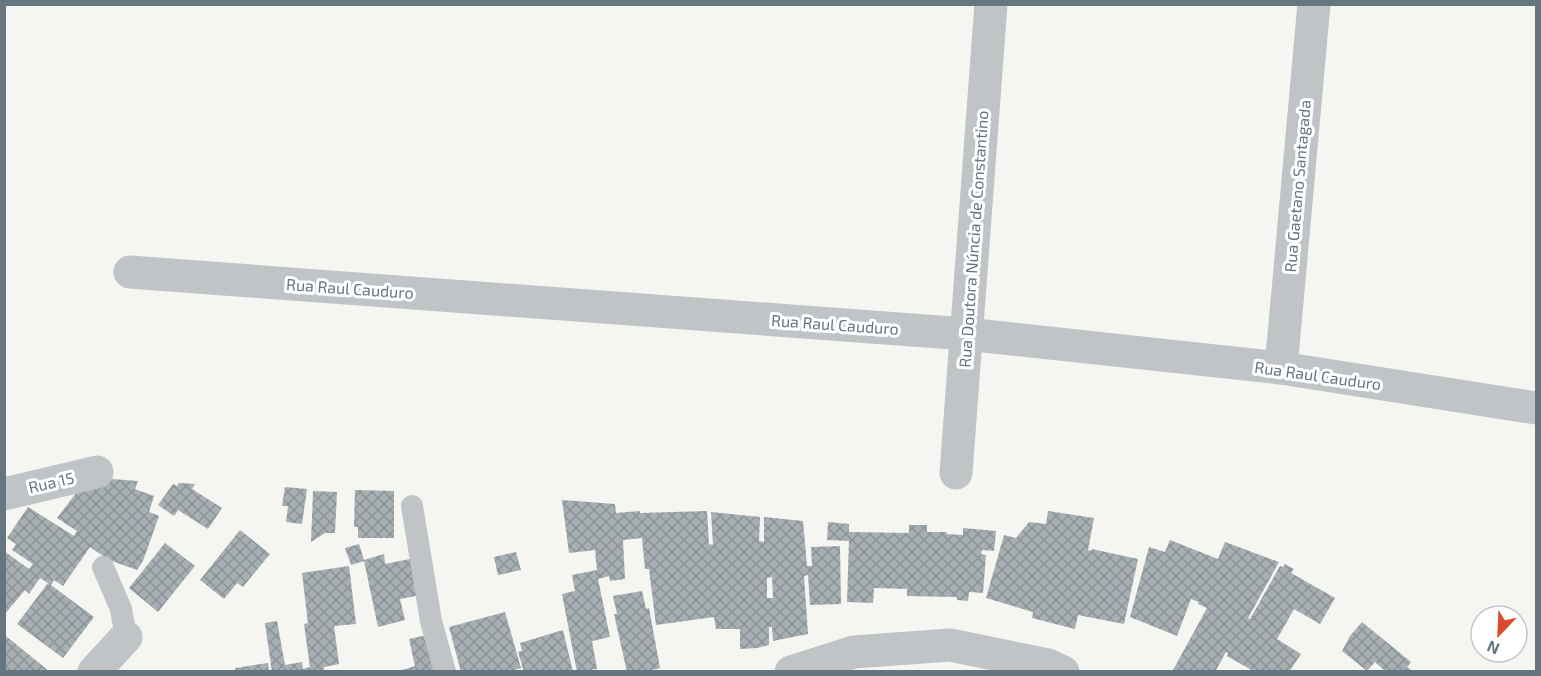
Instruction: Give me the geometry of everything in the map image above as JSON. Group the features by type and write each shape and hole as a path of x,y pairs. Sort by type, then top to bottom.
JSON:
{"street":[{"name":"Rua Doutora Núncia de Constantino","path":"956,473 991,4"},
{"name":"Rua Gaetano Santagada","path":"1281,368 1314,4"},
{"name":"Rua Raul Cauduro","path":"130,272 966,334 1281,368 1536,408"},
{"name":"Rua 15","path":"4,494 97,472"},
{"path":"94,672 126,637"},
{"path":"791,672 854,652 950,645 1048,665 1063,672"}],"lane":[{"path":"412,506 431,621 445,672"},
{"path":"103,567 121,609 126,637"}],"building":[{"path":"112,479 138,481 135,489 154,496 149,512 159,516 143,561 137,570 109,560 90,547 63,586 54,580 51,585 94,617 63,658 17,624 48,583 40,578 29,594 25,590 4,615 4,551 29,569 33,564 12,550 16,544 7,538 28,507 74,536 77,531 57,518 83,484"},
{"path":"179,483 195,484 192,489 222,508 208,529 178,510 174,516 158,505 173,484 177,486"},
{"path":"285,487 307,489 302,524 286,522 288,506 282,506"},
{"path":"355,490 394,491 394,538 358,538 358,527 354,527"},
{"path":"313,491 337,492 335,533 325,533 311,542"},
{"path":"562,500 615,504 616,513 707,511 709,544 713,545 711,512 760,517 759,541 764,542 764,517 803,521 807,566 812,566 811,547 840,546 841,604 810,605 808,575 804,576 808,634 773,641 772,627 769,627 769,645 757,648 740,649 740,629 716,629 714,617 656,625 649,569 645,569 642,538 623,540 625,579 610,581 609,576 598,579 610,637 592,641 597,669 577,672 562,594 575,591 572,575 597,570 595,550 569,553","holes":["772,577 773,598 767,598 767,578"]},
{"path":"1048,511 1094,518 1088,550 1138,559 1124,624 1078,615 1075,629 1032,618 1033,612 986,598 1004,535 1016,538 1029,522 1046,524"},
{"path":"828,522 849,524 849,532 909,533 909,525 927,525 927,532 947,532 946,534 963,535 963,528 996,531 994,551 982,550 981,554 986,555 983,593 969,592 968,601 957,600 957,597 907,596 907,589 874,588 873,603 847,602 849,541 827,540"},
{"path":"240,530 270,554 243,587 237,583 224,599 200,580"},
{"path":"1170,540 1218,559 1225,542 1279,562 1248,618 1250,619 1280,566 1283,567 1285,564 1294,569 1291,573 1335,598 1320,624 1294,609 1277,639 1301,654 1289,672 1255,672 1227,656 1226,652 1215,672 1172,672 1207,608 1191,599 1177,636 1130,617 1149,547 1165,552"},
{"path":"165,543 195,566 158,612 129,588"},
{"path":"359,544 364,560 384,554 385,564 415,558 421,595 400,599 405,620 378,627 364,561 351,565 345,548"},
{"path":"516,552 521,570 498,575 494,557"},
{"path":"349,566 356,624 334,626 339,664 324,667 324,672 272,672 265,623 277,621 285,665 302,662 303,669 310,667 304,624 308,623 302,573"},
{"path":"642,591 646,609 649,608 660,668 644,672 627,672 614,614 617,614 613,596"},
{"path":"505,612 521,668 509,672 461,672 449,627"},
{"path":"1362,622 1411,662 1407,667 1414,672 1386,672 1375,662 1367,671 1342,651 1350,636"},
{"path":"563,630 573,672 524,672 518,652 522,651 520,643"},
{"path":"427,635 438,672 396,672 415,666 409,639"},
{"path":"6,636 50,672 4,672"},
{"path":"268,663 269,672 235,672 235,668"}]}
